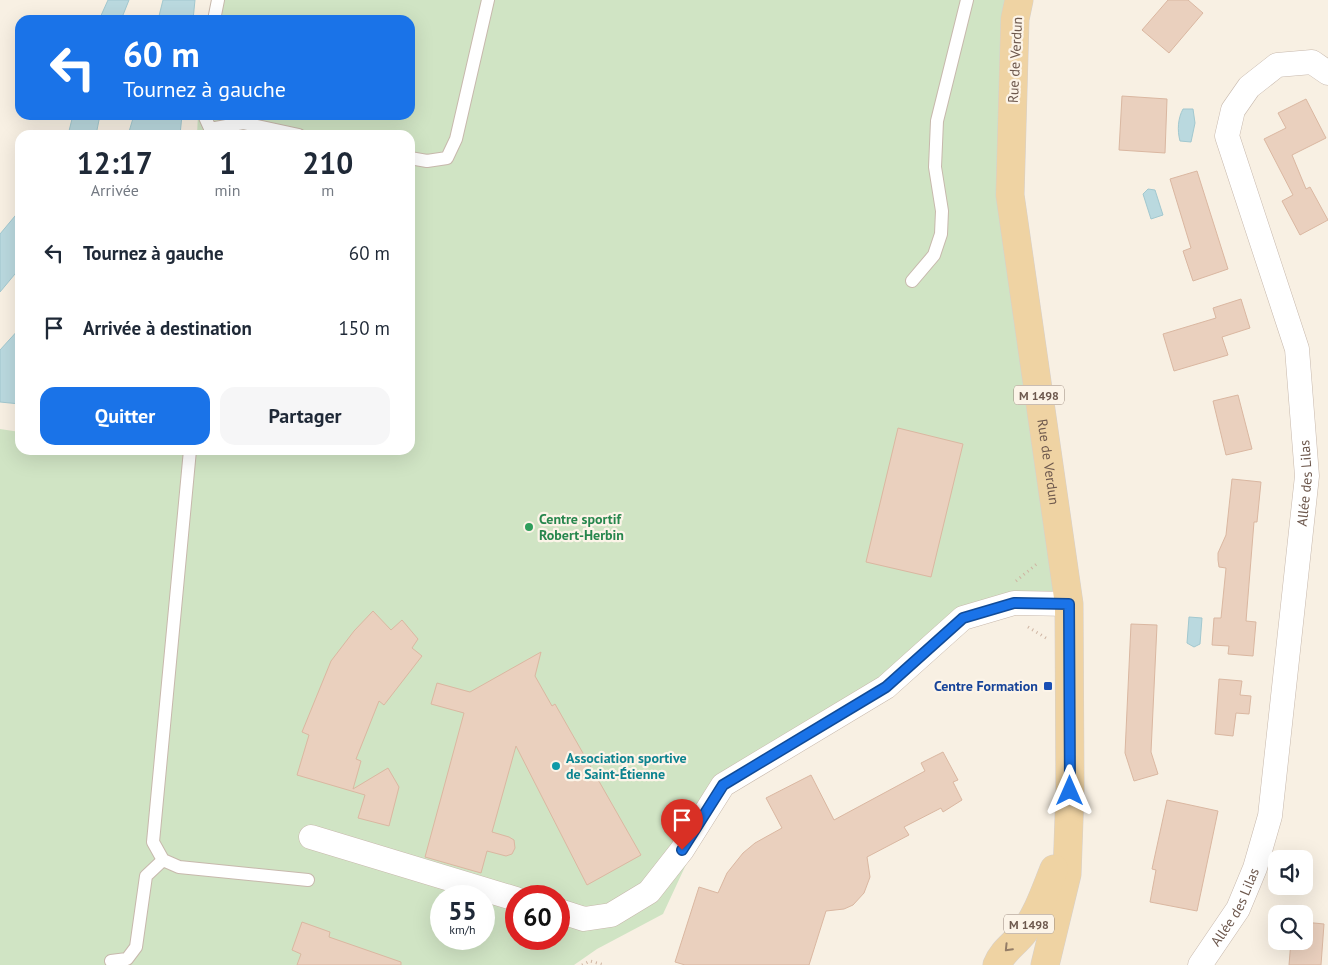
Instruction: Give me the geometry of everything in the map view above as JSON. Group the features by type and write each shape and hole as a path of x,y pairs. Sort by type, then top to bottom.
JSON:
{"main road":[{"name":"Rue de Verdun","path":"1019,0 1015,19 1010,195 1069,604 1070,791 1067,874 1045,965"},
{"name":"Rue de Verdun","path":"997,965 1000,956 1023,933 1040,907 1067,835"}],"street":[{"name":"Allée des Lilas","path":"1200,965 1238,909 1256,868 1270,816 1307,476 1297,349 1227,136 1233,110 1249,87 1277,65 1312,62 1328,73"},
{"path":"570,915 584,919 611,915 649,892 682,850 723,785 886,687 963,618 1014,603 1069,604"},
{"path":"311,837 505,896"}],"lane":[{"path":"215,15 218,0"},
{"path":"415,159 427,162 447,158 456,139 488,0"},
{"path":"912,282 934,254 940,234 942,211 935,167 937,121 967,0"},
{"path":"218,130 243,123 276,130"},
{"path":"190,455 153,842 163,860 179,867 308,880"},
{"path":"111,961 127,959 136,947 146,876 163,860"}],"path":[{"path":"1008,585 1041,560"},
{"path":"1026,626 1048,640"},
{"path":"582,965 590,961 604,965"}],"green space":[{"name":"Centre sportif Robert-Herbin","path":"214,0 1019,0 1010,195 1069,604 963,618 886,687 723,785 663,914 597,949 574,965 0,965 0,429 15,431 15,455 415,455 415,130 197,130 198,120 415,120 415,15 210,15"}],"water":[{"path":"108,0 129,0 123,15 101,15"},
{"path":"163,0 195,0 194,15 159,15"},
{"path":"1183,109 1193,109 1195,123 1191,142 1180,141 1178,133 1178,124"},
{"path":"72,120 99,120 97,130 69,130"},
{"path":"132,120 182,120 180,130 130,130"},
{"path":"1148,189 1155,190 1163,215 1151,219 1143,194"},
{"path":"15,216 15,274 0,292 0,234"},
{"path":"15,334 15,404 0,402 0,350"},
{"path":"1189,617 1202,618 1200,644 1194,647 1187,643"}],"building":[{"path":"1168,0 1188,0 1203,13 1169,53 1142,30"},
{"path":"1122,96 1167,99 1165,153 1119,150"},
{"path":"1306,99 1326,138 1292,155 1306,189 1310,187 1328,220 1300,235 1282,201 1293,195 1264,139 1286,128 1278,113"},
{"path":"1197,171 1228,269 1193,281 1183,251 1191,248 1170,179"},
{"path":"1241,299 1250,328 1222,337 1228,355 1174,371 1163,334 1216,318 1213,308"},
{"path":"1238,395 1252,449 1226,455 1213,401"},
{"path":"898,428 963,444 931,577 866,562"},
{"path":"1232,479 1261,482 1257,522 1254,522 1246,621 1256,622 1253,656 1228,654 1229,646 1212,645 1214,618 1221,618 1226,568 1219,567 1218,553 1226,535"},
{"path":"373,611 391,630 402,620 418,639 412,648 422,656 384,705 379,701 356,759 361,761 353,789 388,768 399,787 389,826 358,818 365,795 297,775 309,735 302,732 331,661 354,631"},
{"path":"1131,624 1157,625 1151,752 1158,774 1134,781 1125,753"},
{"name":"Association sportive de Saint-Étienne","path":"541,652 535,676 552,706 555,704 641,855 587,885 516,746 492,832 514,840 515,848 512,854 506,856 487,851 481,873 425,857 464,713 431,704 437,683 470,692"},
{"path":"1219,679 1242,681 1240,695 1251,696 1249,714 1236,713 1233,736 1215,734"},
{"path":"943,752 958,780 953,782 962,800 943,812 941,808 904,827 909,835 867,857 870,877 864,893 853,905 844,909 826,911 809,965 685,965 675,962 699,887 718,893 727,873 743,853 755,843 782,828 766,798 811,775 834,820 925,771 921,763"},
{"path":"1167,800 1218,811 1197,911 1150,902 1156,870 1152,869"},
{"path":"302,922 330,932 329,937 401,962 401,965 297,965 301,954 292,950"},
{"path":"1313,923 1324,924 1321,965 1289,965 1290,950 1313,950"}],"place":[{"name":"Centre sportif Robert-Herbin","path":"529,527"},
{"name":"Centre Formation","path":"1048,686"},
{"name":"Association sportive de Saint-Étienne","path":"556,766"}],"route":[{"path":"682,850 723,785 886,687 963,618 1014,603 1044,602 1069,604 1070,791"}]}
